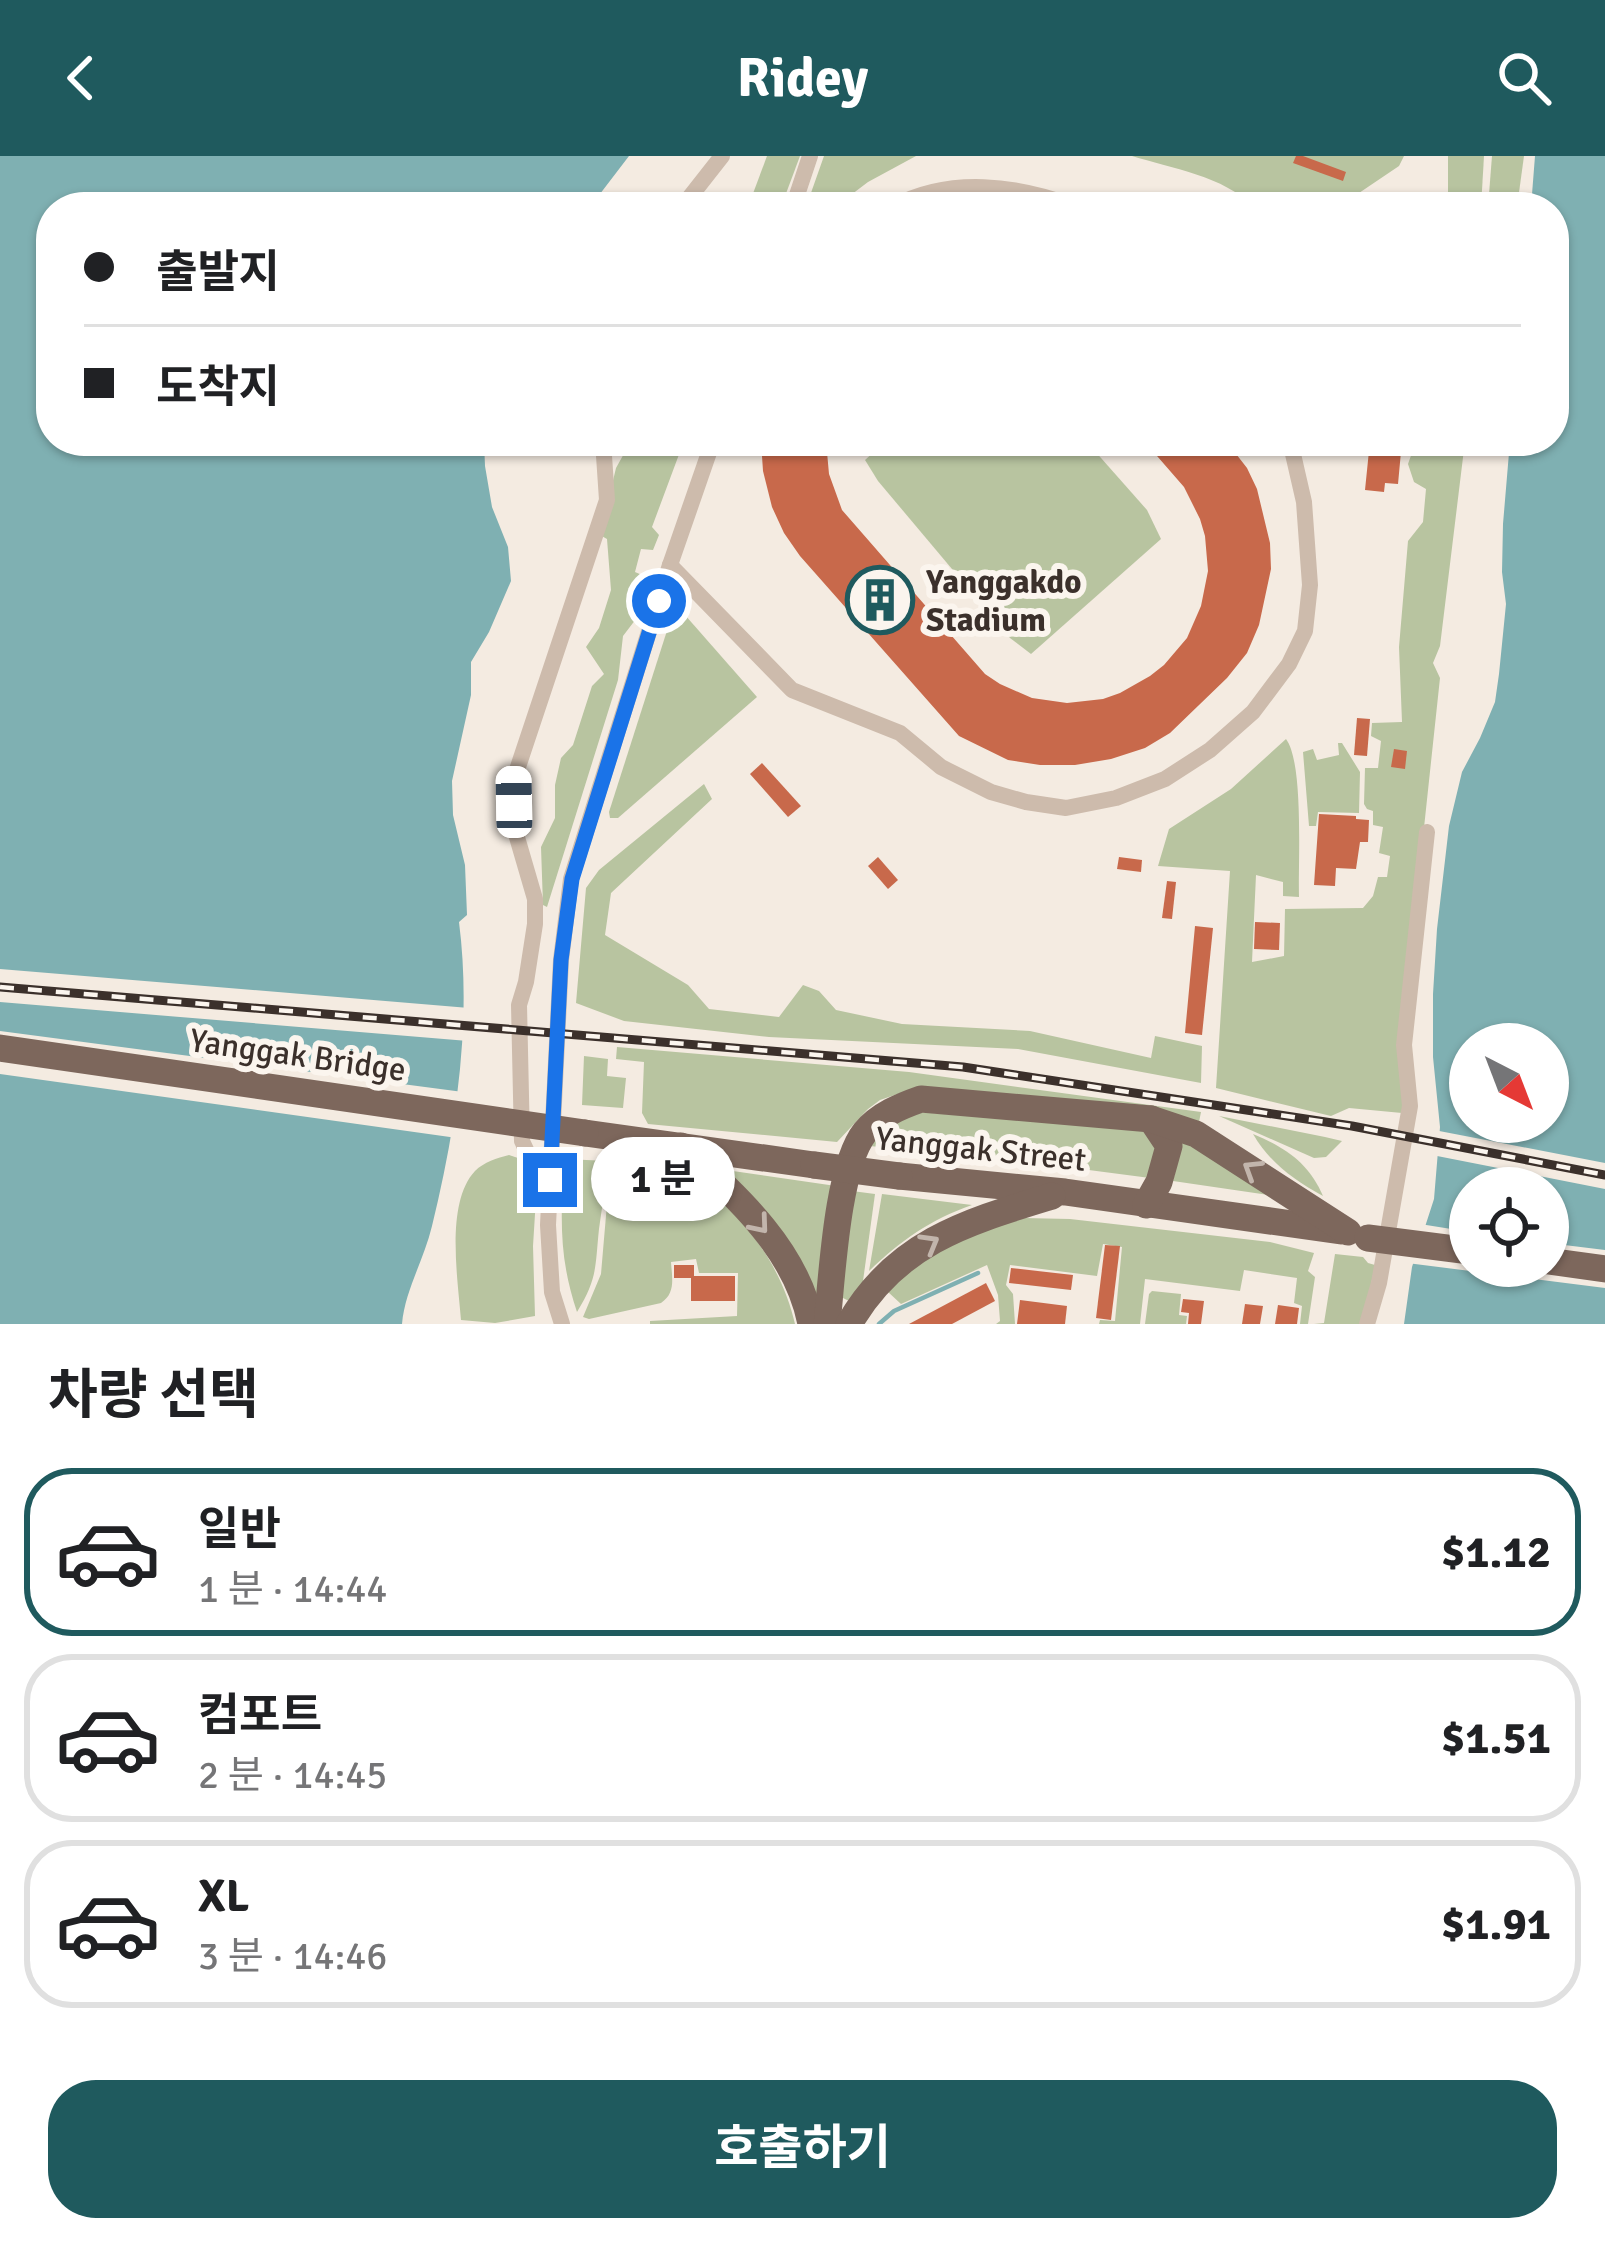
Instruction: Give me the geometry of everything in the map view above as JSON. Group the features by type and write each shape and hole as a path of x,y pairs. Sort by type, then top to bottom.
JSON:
{"main road":[{"name":"Yanggak Bridge","path":"0,1048 585,1133"},
{"path":"827,1324 853,1152 866,1131 889,1113 921,1099 1151,1119 1196,1134 1358,1235 1449,1248"},
{"path":"1146,1205 1159,1182 1169,1146 1151,1119"},
{"name":"Yanggak Street","path":"585,1133 899,1176 1065,1192 1358,1235"},
{"path":"681,1146 764,1227 799,1286 811,1324"},
{"path":"849,1324 888,1272 920,1247 995,1214 1065,1192"},
{"path":"1569,1264 1605,1269"}],"street":[{"path":"694,192 722,156"},
{"path":"798,192 809,156"},
{"path":"934,192 980,187 1023,192"},
{"path":"550,1180 535,1169 522,1142 519,1005 535,924 535,898 514,827 514,778 607,500 604,456"},
{"path":"562,1324 552,1292 548,1225 561,960 572,879 708,456"},
{"path":"670,565 792,690 900,734 941,767 991,792 1066,808 1116,798 1165,779 1210,750 1252,712 1289,664 1305,631 1310,585 1304,502 1293,456"},
{"path":"1366,1324 1379,1283 1411,1106 1404,1045 1427,832"}],"green space":[{"path":"767,156 800,156 787,192 754,192"},
{"path":"824,156 916,156 855,192 811,192"},
{"path":"1132,156 1404,156 1399,166 1360,192 1234,192 1180,169"},
{"path":"1448,156 1484,156 1482,192 1448,192"},
{"path":"1492,156 1524,156 1519,192 1489,192"},
{"path":"623,456 678,456 652,527 659,535 653,550 641,549 635,572 649,578 639,615 623,636 618,680 547,907 543,905 541,847 555,818 561,758 573,745 592,686 604,674 586,647 599,628 611,590 607,539 600,535"},
{"path":"869,456 1099,456 1147,510 1161,539 1031,654 1010,638 865,460"},
{"path":"1411,456 1463,456 1440,646 1433,663 1440,678 1402,1113 1349,1108 1331,1116 1216,1088 1230,871 1158,866 1169,829 1231,789 1286,739 1298,790 1299,897 1283,896 1283,882 1256,875 1252,962 1284,956 1285,909 1363,908 1373,896 1378,877 1387,877 1390,856 1379,853 1383,827 1373,825 1373,811 1364,804 1365,768 1378,768 1381,741 1371,736 1372,723 1402,722 1399,647 1408,541 1423,522 1426,489 1414,482 1408,464"},
{"path":"672,615 685,615 757,697 618,818 610,818"},
{"path":"1338,743 1360,772 1359,813 1318,812 1316,826 1309,826 1303,752 1313,749 1317,760 1339,755"},
{"path":"704,784 712,799 611,893 605,935 688,985 709,1009 779,1017 803,985 819,991 836,1010 902,1024 1030,1031 1151,1058 1155,1036 1202,1046 1201,1083 1018,1049 769,1037 624,1021 576,1003 586,888 599,870"},
{"path":"617,1047 909,1072 1201,1112 1198,1127 1126,1106 921,1086 880,1100 837,1142 648,1124 642,1113 644,1062 616,1059"},
{"path":"584,1056 608,1059 607,1076 626,1078 623,1108 582,1105"},
{"path":"919,1112 1147,1130 1157,1146 1150,1178 869,1146"},
{"path":"1219,1116 1342,1141 1326,1157 1314,1158"},
{"path":"1253,1134 1295,1158 1323,1196 1284,1170"},
{"path":"1186,1140 1283,1197 1173,1181 1179,1156 1176,1147"},
{"path":"509,1155 524,1160 533,1175 535,1316 495,1323 461,1320 456,1242 460,1202 475,1171"},
{"path":"564,1159 609,1161 594,1272 577,1312 564,1254"},
{"path":"616,1164 679,1175 732,1212 772,1264 795,1324 650,1324 737,1316 738,1273 699,1273 696,1259 671,1262 671,1290 661,1303 583,1317 601,1274"},
{"path":"726,1170 836,1186 819,1294 778,1227"},
{"path":"852,1191 875,1194 863,1281 849,1301 841,1297"},
{"path":"882,1194 972,1205 917,1232 869,1271"},
{"path":"1024,1218 1270,1242 1314,1253 1308,1271 1315,1277 1308,1324 1300,1324 1302,1306 1294,1303 1297,1278 1244,1270 1240,1291 1145,1279 1140,1324 1099,1324 1100,1320 1115,1321 1122,1247 1103,1244 1097,1276 1010,1265 1006,1285 1013,1294 1015,1324 996,1324 1000,1321 998,1295 987,1265 901,1304 887,1291 951,1246"},
{"path":"1335,1254 1363,1257 1375,1265 1363,1324 1314,1324 1324,1323"},
{"path":"1152,1291 1181,1294 1179,1315 1187,1316 1186,1324 1145,1324"}],"water":[{"path":"0,156 629,156 601,192 36,192 36,456 485,456 492,507 508,547 511,581 471,662 471,695 452,781 467,915 459,922 464,998 459,1075 441,1189 402,1324 0,1324"},
{"path":"1535,156 1605,156 1605,1324 1404,1324 1412,1267 1434,1199 1440,1127 1433,994 1449,826 1462,772 1495,702 1506,604 1502,572 1509,456 1569,456 1569,192 1532,192"}],"pier":[{"path":"0,969 469,1008 468,1041 0,1002"},
{"path":"0,1031 463,1092 457,1138 0,1074"},
{"path":"1434,1130 1449,1133 1449,1143 1501,1143 1605,1163 1605,1189 1569,1182 1569,1167 1493,1167 1432,1155"},
{"path":"1420,1224 1449,1229 1449,1268 1407,1263"},
{"path":"1569,1246 1605,1250 1605,1288 1569,1283"}],"building":[{"path":"1296,156 1346,172 1343,181 1293,163"},
{"name":"Yanggakdo Stadium","path":"762,456 827,456 842,510 985,674 1032,698 1067,703 1103,699 1150,676 1187,638 1201,606 1208,571 1205,536 1184,487 1157,456 1238,456 1257,489 1270,543 1271,569 1259,625 1247,653 1227,678 1170,733 1145,748 1075,765 1008,760 959,736 800,556 772,507"},
{"path":"1368,456 1401,456 1398,484 1385,483 1384,492 1365,490"},
{"path":"1357,718 1370,719 1367,756 1354,755"},
{"path":"1394,749 1407,751 1405,769 1391,767"},
{"path":"762,763 801,806 788,817 750,774"},
{"path":"1319,814 1369,820 1368,842 1360,842 1356,869 1336,868 1335,886 1314,885"},
{"path":"878,857 898,880 888,889 868,866"},
{"path":"1119,857 1142,860 1141,872 1117,869"},
{"path":"1167,881 1176,882 1172,919 1162,918"},
{"path":"1255,922 1280,923 1279,950 1254,949"},
{"path":"1195,926 1213,928 1202,1035 1185,1033"},
{"path":"1105,1245 1120,1246 1111,1320 1096,1318"},
{"path":"674,1265 694,1265 694,1276 735,1276 735,1301 691,1301 691,1278 674,1278"},
{"path":"1011,1268 1073,1275 1071,1290 1009,1283"},
{"path":"986,1283 995,1301 952,1324 909,1324"},
{"path":"1183,1299 1204,1301 1201,1324 1188,1324 1189,1313 1181,1312"},
{"path":"1020,1300 1067,1306 1065,1324 1017,1324"},
{"path":"1245,1304 1263,1306 1260,1324 1242,1324"},
{"path":"1278,1305 1299,1308 1297,1324 1275,1324"}],"waterway":[{"path":"879,1324 894,1311 978,1273"}],"railway":[{"path":"0,987 963,1067 1352,1126 1605,1175"}],"place":[{"name":"Yanggakdo Stadium","path":"880,600"}],"route":[{"path":"550,1180 561,960 572,879 659,601"}]}
